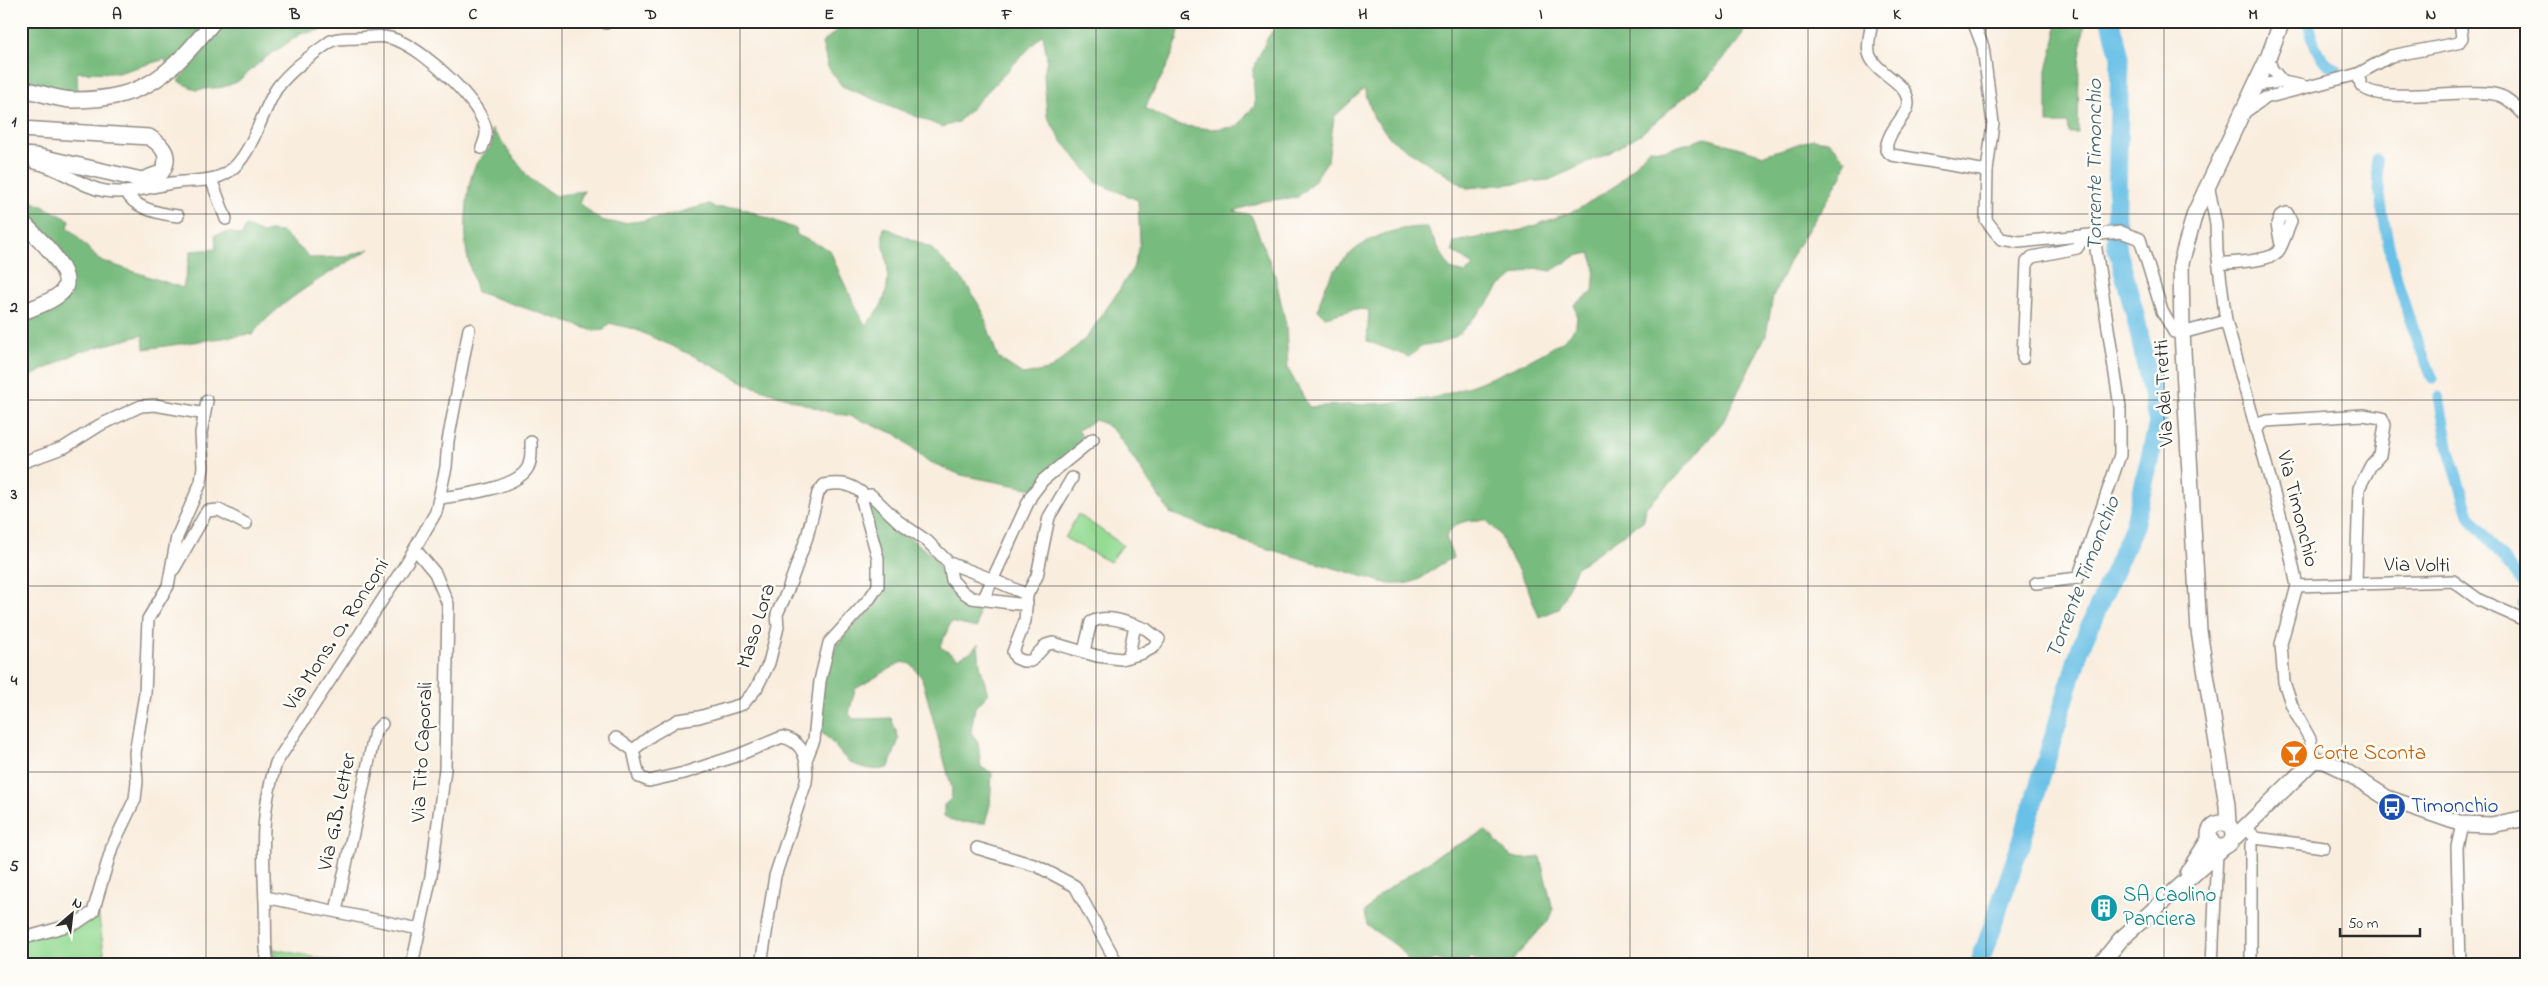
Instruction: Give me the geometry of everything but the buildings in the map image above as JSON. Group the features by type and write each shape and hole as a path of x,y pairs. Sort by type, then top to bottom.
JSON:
{"street":[{"path":"21,89 73,100 124,94 160,79 179,63 214,21"},
{"path":"1872,21 1868,54 1874,64 1906,93 1909,104 1906,112 1891,130 1886,150 1892,155 1987,171"},
{"path":"1974,21 1983,48 1993,123 1987,171 1986,220 2001,239 2019,242 2121,232 2140,239 2162,311 2174,332 2182,333 2226,321"},
{"name":"Via dei Tretti","path":"2223,838 2223,781 2200,631 2182,333 2181,263 2190,227 2208,184 2256,85 2282,21"},
{"path":"2256,85 2271,92 2287,86 2307,86 2358,74 2391,56 2458,43 2462,38 2460,21"},
{"path":"21,161 50,166 89,186 127,193 174,182 211,179 228,172 246,153 272,98 284,80 311,57 338,38 384,36 413,48 474,104 486,128 486,137 482,148"},
{"path":"2268,58 2272,69 2287,86"},
{"path":"2358,74 2362,85 2369,91 2412,96 2492,93 2510,101 2527,118"},
{"path":"2242,114 2287,86"},
{"path":"21,129 149,137 159,143 166,153 166,161 161,173 142,180 36,156 21,155"},
{"path":"211,179 226,219"},
{"name":"Via Timonchio","path":"2208,184 2216,224 2226,321 2288,543 2297,586 2280,644 2284,682 2292,706 2310,739 2314,760"},
{"path":"127,193 133,202 159,212 178,216"},
{"path":"21,221 53,255 66,280 64,289 56,297 21,313"},
{"path":"2022,358 2027,262 2032,257 2077,248 2094,236"},
{"path":"2036,583 2078,578 2120,455 2120,408 2094,236"},
{"path":"2219,264 2267,258 2275,255 2281,246"},
{"name":"Via Mons. O. Ronconi","path":"268,965 262,825 266,793 276,763 415,549 436,512 469,329"},
{"path":"170,577 177,537 201,482 203,467 201,433 207,401"},
{"path":"21,463 65,446 100,425 141,406 155,405 200,413"},
{"path":"2256,431 2262,423 2267,421 2377,415 2384,421 2380,456 2371,465 2359,488 2356,583"},
{"path":"984,598 1022,512 1038,486 1093,439"},
{"path":"440,498 496,487 518,477 527,469 531,442"},
{"path":"1072,478 1048,518 1037,576 1027,599 1025,621 1013,652 1016,658 1023,661 1031,661 1046,645 1053,643 1111,658 1121,659 1129,655 1143,653 1154,647 1159,639 1146,629 1118,619 1093,620 1085,641 1084,651"},
{"name":"Maso Lora","path":"633,750 652,735 678,720 699,717 743,704 756,689 769,663 778,627 777,614 807,537 818,493 824,485 835,483 852,485 866,496 871,495 898,520 927,541 949,563"},
{"path":"806,760 814,740 820,681 829,643 870,598 878,586 878,558 862,501 866,496"},
{"path":"21,939 77,924 93,912 112,847 135,799 137,782 135,753 145,694 146,630 148,620 208,511 218,510 246,524"},
{"name":"Via Tito Caporali","path":"412,965 431,876 445,769 448,604 435,573 415,549"},
{"path":"949,563 976,575 994,579 1027,599"},
{"path":"949,563 952,580 963,592 972,598 984,598 1018,604 1027,599"},
{"name":"Via Volti","path":"2297,586 2453,581 2479,600 2527,621"},
{"path":"1129,655 1134,625"},
{"name":"Via G.B. Letter","path":"336,910 375,732 382,724"},
{"path":"616,738 633,750 639,776 650,781 712,764 782,737 791,739 800,746 808,766 806,782 775,876 760,965"},
{"path":"2166,898 2192,867 2223,838 2252,818 2314,760 2325,761 2342,769 2387,798 2462,824 2490,825 2527,818"},
{"path":"2252,818 2248,829 2249,834 2255,838 2324,847"},
{"path":"2460,965 2457,847 2462,824"},
{"path":"2223,838 2251,845 2272,844 2275,840"},
{"path":"2214,890 2202,864 2223,838"},
{"path":"2212,965 2214,890 2223,838"},
{"path":"2251,845 2251,965"},
{"path":"978,848 1037,866 1076,886 1118,965"},
{"path":"2100,965 2121,939 2203,867"},
{"path":"265,896 419,929"}],"green space":[{"path":"21,21 214,21 169,71 165,59 118,73 77,72 78,100 21,86"},
{"path":"228,21 346,21 331,28 301,34 265,58 237,82 223,87 196,90 178,81"},
{"path":"847,21 1180,21 1172,56 1145,108 1176,125 1211,129 1237,127 1255,105 1253,69 1268,37 1280,21 1748,21 1741,38 1707,78 1642,133 1609,153 1549,180 1467,188 1392,140 1374,118 1364,89 1334,117 1328,160 1314,181 1298,197 1263,201 1234,211 1251,215 1275,275 1286,325 1288,369 1309,407 1427,399 1459,390 1505,372 1549,350 1564,339 1573,330 1577,321 1574,305 1593,292 1595,266 1590,253 1576,256 1551,271 1535,268 1514,276 1499,287 1489,302 1457,336 1438,344 1423,345 1409,357 1367,341 1369,310 1356,309 1325,317 1318,310 1323,291 1332,275 1356,249 1372,239 1389,232 1427,227 1450,269 1465,273 1474,266 1452,251 1454,242 1522,230 1577,210 1618,184 1649,149 1665,150 1706,138 1764,155 1813,139 1828,141 1846,160 1843,174 1792,255 1773,296 1766,335 1723,422 1675,479 1646,507 1644,520 1577,567 1559,609 1539,617 1527,586 1506,549 1500,534 1486,520 1463,522 1449,531 1446,537 1453,558 1418,580 1401,584 1389,584 1248,543 1170,513 1116,433 1105,424 1095,420 1078,430 1083,438 1082,445 1033,489 961,475 928,461 896,434 850,416 828,412 749,385 696,357 634,329 609,323 604,330 594,331 477,292 466,246 467,205 472,174 478,161 492,143 492,129 529,178 555,196 584,191 579,202 592,215 608,222 637,222 710,204 715,208 739,207 796,229 797,235 830,250 865,325 882,304 887,289 888,271 883,240 884,227 931,248 964,281 982,310 998,358 1024,375 1051,369 1087,337 1133,268 1140,243 1138,200 1097,183 1061,140 1047,116 1044,75 1047,58 1043,34 958,122 942,127 842,86 828,67 822,43"},
{"path":"2056,21 2085,21 2079,65 2078,133 2069,133 2068,123 2047,123 2047,70 2056,36"},
{"path":"34,202 70,220 68,227 99,260 183,288 191,251 216,249 215,235 230,232 241,236 246,226 262,233 269,231 282,232 311,258 344,257 370,249 322,277 291,298 263,322 251,336 251,334 144,349 143,335 79,352 21,381 21,323 65,300 70,293 21,216"},
{"path":"865,501 873,501 888,521 934,557 951,591 962,601 979,605 977,628 951,622 940,647 958,658 971,652 978,644 980,665 988,695 975,707 971,732 978,743 981,767 992,773 990,805 985,823 955,822 944,816 944,805 951,799 952,789 922,678 911,664 902,662 855,689 849,714 854,719 891,718 899,739 889,767 872,769 854,764 845,758 830,740 818,730 822,678 828,658 839,642 873,603 882,585"},
{"path":"1078,514 1123,545 1110,562 1065,538"},
{"path":"1486,831 1513,857 1540,857 1553,910 1551,917 1509,965 1487,965 1470,957 1466,965 1453,962 1451,965 1432,960 1426,965 1409,965 1407,958 1398,947 1367,925 1365,912 1379,895 1441,853"},
{"path":"98,912 106,965 21,965 21,940"},
{"path":"274,949 351,965 289,965 275,957"}],"waterway":[{"name":"Torrente Timonchio","path":"1979,965 2022,840 2081,646 2134,526 2158,423 2135,314 2116,244 2120,57 2111,21"},
{"path":"2308,21 2316,49 2324,61 2336,69"},
{"path":"2376,159 2383,216 2395,272 2412,326 2433,379"},
{"path":"2439,397 2449,451 2469,515 2527,589"},
{"path":"2527,596 2523,605 2527,611"}],"place":[{"name":"Corte Sconta","path":"2294,754"},
{"name":"Timonchio","path":"2392,807"},
{"name":"SA Caolino Panciera","path":"2104,908"}]}
